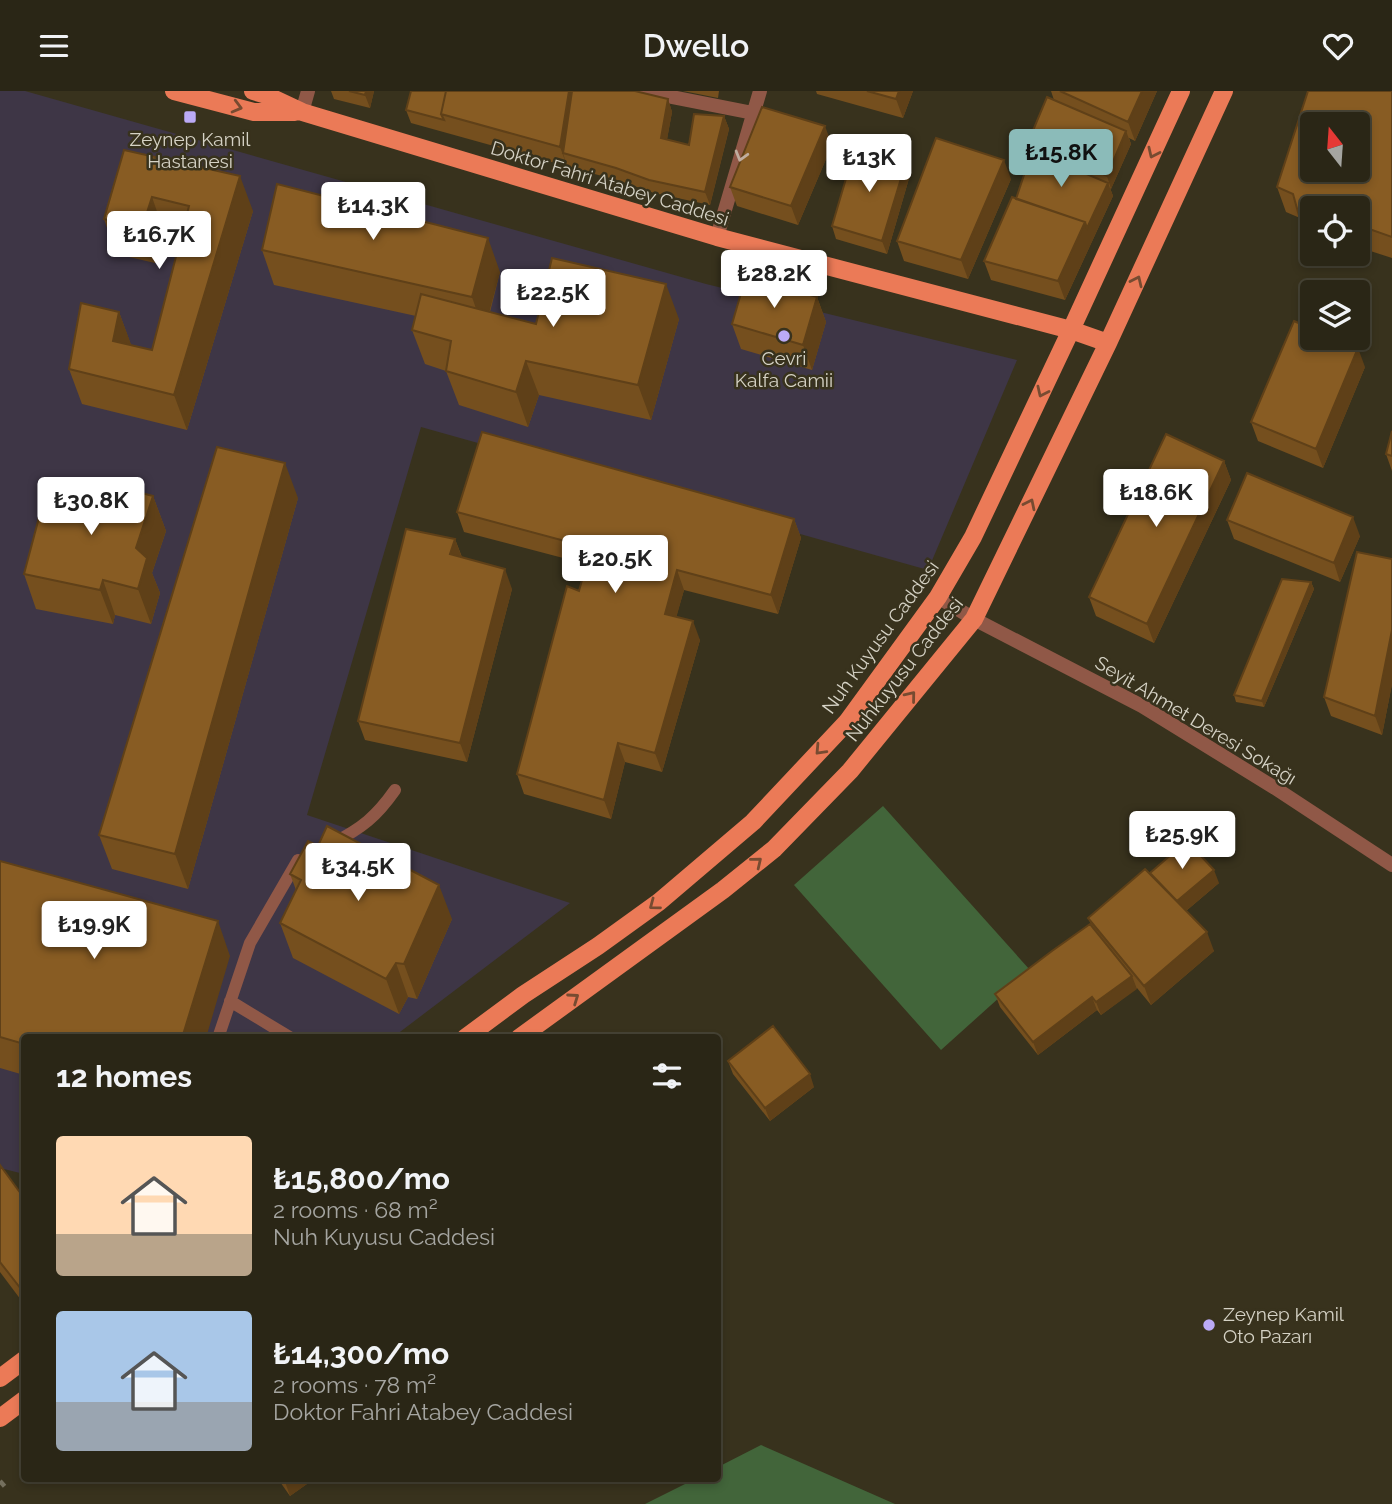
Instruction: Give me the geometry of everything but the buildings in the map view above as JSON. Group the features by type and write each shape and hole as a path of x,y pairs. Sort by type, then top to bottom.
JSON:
{"main road":[{"name":"Doktor Fahri Atabey Caddesi","path":"174,91 254,112 302,112"},
{"name":"Doktor Fahri Atabey Caddesi","path":"253,91 302,112 717,237 1071,330 1108,343"},
{"name":"Nuh Kuyusu Caddesi","path":"470,1034 659,902 753,822 847,722 938,597 973,537 1181,91"},
{"name":"Nuhkuyusu Caddesi","path":"525,1034 723,890 774,849 850,771 974,619 1108,343 1224,91"},
{"path":"0,1378 21,1362"},
{"path":"0,1418 21,1402"}],"street":[{"path":"302,112 307,91"},
{"path":"641,91 753,113"},
{"path":"717,237 760,91"},
{"name":"Seyit Ahmet Deresi Sokağı","path":"938,597 974,619 1142,706 1275,788 1392,865"}],"lane":[{"path":"324,847 355,832 371,820 396,790"},
{"path":"219,1034 250,943 299,859 311,853"},
{"path":"229,1001 284,1034"}],"path":[{"path":"0,1481 6,1488"}],"shaded area":[{"path":"0,91 25,91 706,284 1017,360 928,570 421,427 307,815 570,903 397,1034 21,1034 21,1173 0,1168"}],"green space":[{"path":"883,806 1030,970 941,1050 794,885"},
{"path":"761,1445 895,1504 645,1504 689,1482 721,1482 721,1465"}],"place":[{"name":"Zeynep Kamil Hastanesi","path":"190,117"},
{"name":"Cevri Kalfa Camii","path":"784,336"},
{"name":"Zeynep Kamil Oto Pazarı","path":"1209,1325"}]}
